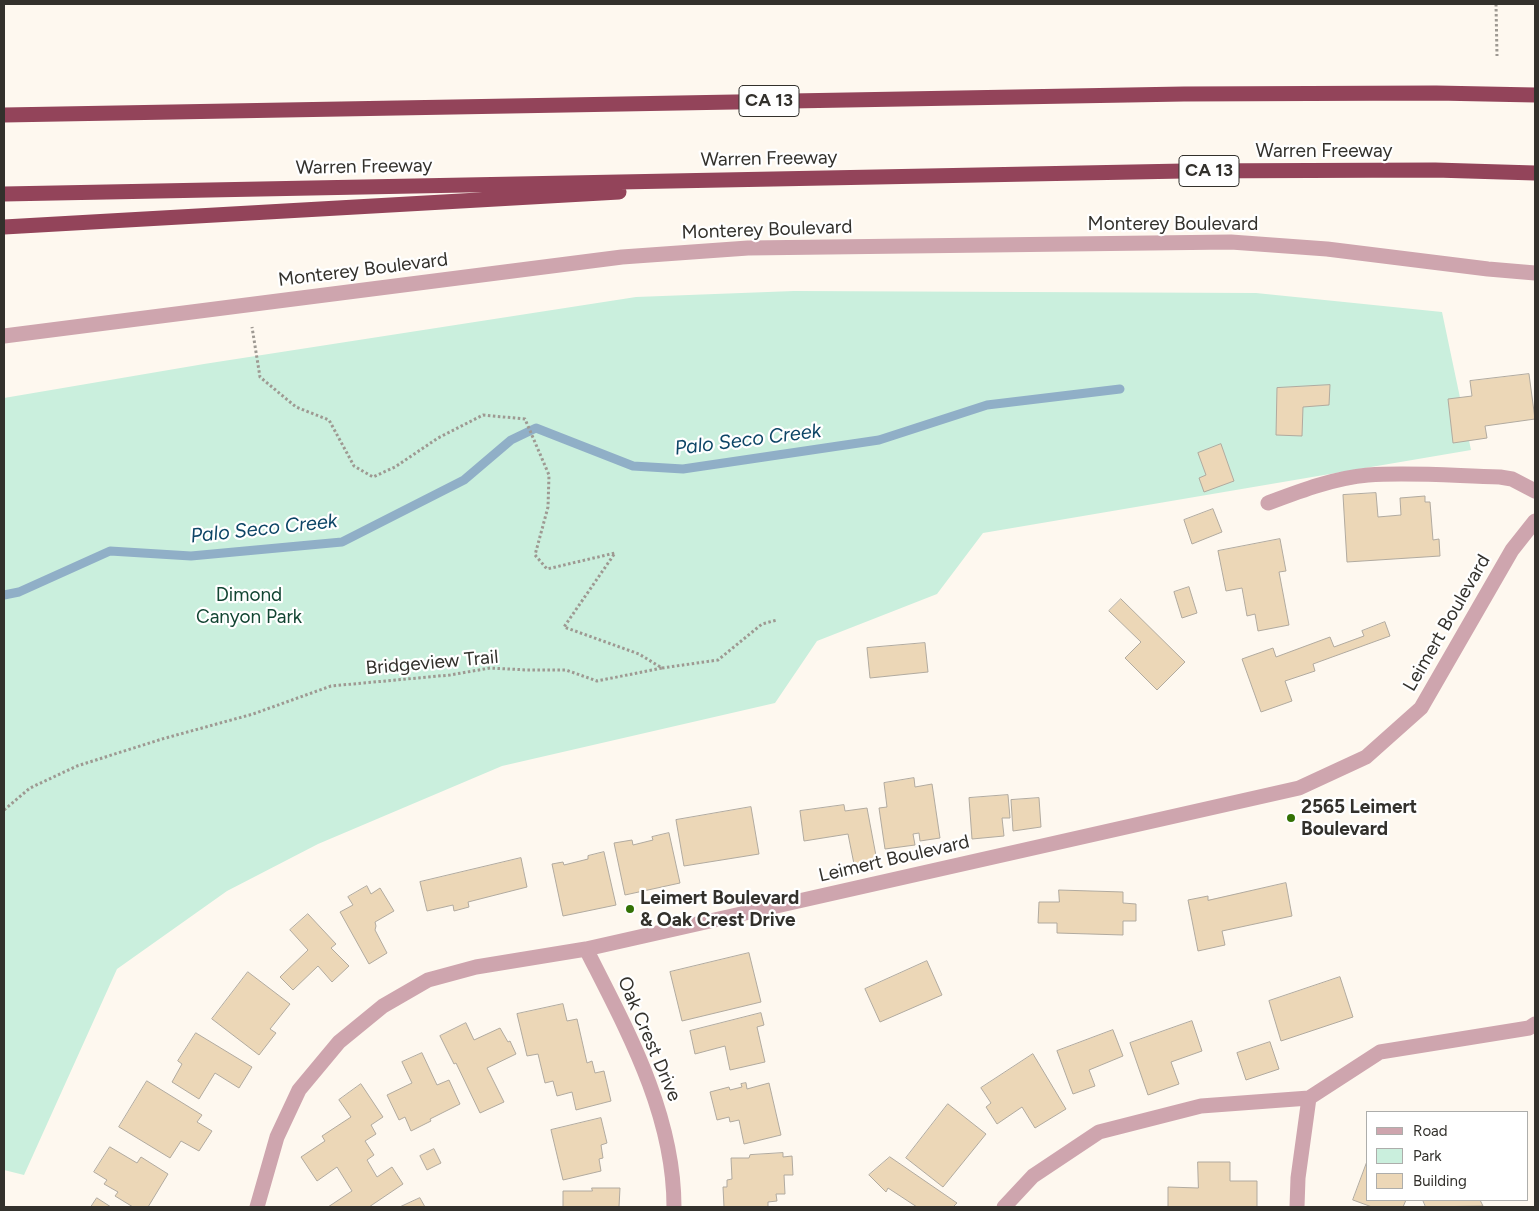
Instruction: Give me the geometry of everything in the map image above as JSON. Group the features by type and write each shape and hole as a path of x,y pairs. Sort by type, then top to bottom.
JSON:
{"highway":[{"name":"CA 13","path":"4,115 1184,94 1436,93 1535,96"},
{"name":"Warren Freeway","path":"4,194 1184,171 1435,170 1535,173"},
{"path":"4,227 882,177"}],"street":[{"name":"Monterey Boulevard","path":"4,336 622,257 748,248 1231,242 1327,249 1535,273"},
{"path":"1268,503 1309,488 1367,475 1406,474 1500,477 1512,479 1535,491"},
{"name":"Leimert Boulevard","path":"257,1207 277,1137 299,1090 338,1042 383,1006 428,980 476,967 586,949 1299,788 1366,757 1421,708 1512,550 1535,521"},
{"name":"Oak Crest Drive","path":"586,949 620,1015 643,1066 661,1117 674,1179 674,1207"},
{"path":"1004,1207 1033,1176 1099,1132 1201,1106 1309,1098 1380,1052 1529,1028 1535,1024"},
{"path":"1298,1207 1298,1178 1309,1098"}],"path":[{"path":"1496,4 1496,56"},
{"path":"249,305 260,377 296,407 329,420 354,466 373,476 395,467 438,438 484,415 524,419 549,475 548,507 535,555 547,569 615,553 564,627 639,654 662,668"},
{"name":"Bridgeview Trail","path":"4,810 30,788 77,766 162,739 253,714 331,686 450,675 490,668 566,670 597,681 662,668 718,660 762,624 777,620"}],"green space":[{"name":"Dimond Canyon Park","path":"794,291 1256,293 1442,312 1471,450 983,533 937,594 817,641 775,703 502,766 318,844 227,891 117,969 24,1175 4,1170 4,398 204,364 636,297"}],"building":[{"path":"1529,374 1535,419 1485,426 1487,438 1453,443 1448,399 1472,396 1470,381"},
{"path":"1330,385 1329,405 1303,407 1302,436 1276,435 1277,388"},
{"path":"1221,444 1234,481 1204,492 1199,478 1206,475 1198,453"},
{"path":"1376,493 1378,517 1401,515 1400,498 1425,496 1425,502 1430,502 1433,540 1439,539 1440,556 1347,562 1343,495"},
{"path":"1213,509 1222,532 1192,544 1184,520"},
{"path":"1280,539 1286,571 1279,572 1289,625 1258,631 1255,614 1247,616 1242,588 1226,591 1218,551"},
{"path":"1189,587 1197,613 1182,618 1174,592"},
{"path":"1121,599 1185,662 1157,690 1125,658 1141,642 1109,611"},
{"path":"1385,622 1390,636 1313,664 1315,671 1285,681 1292,701 1261,712 1242,659 1273,648 1276,657 1330,637 1334,647 1364,636 1362,631"},
{"path":"925,643 928,672 870,678 867,648"},
{"path":"914,778 915,787 932,784 940,838 920,841 919,833 913,834 915,845 885,849 879,808 887,807 884,783"},
{"path":"1008,795 1010,818 1002,818 1004,836 972,839 969,798"},
{"path":"1039,798 1041,827 1013,831 1011,800"},
{"path":"844,805 845,811 867,808 877,861 854,864 848,834 804,841 800,811"},
{"path":"751,807 759,854 684,866 676,820"},
{"path":"669,833 680,883 625,895 614,843 632,840 633,845 653,840 652,837"},
{"path":"604,852 616,905 563,916 552,864 563,862 564,865 588,859 588,856"},
{"path":"521,858 527,887 468,902 469,907 454,911 453,905 427,911 420,882"},
{"path":"1286,883 1292,916 1222,931 1225,945 1198,951 1188,900 1208,896 1208,900"},
{"path":"367,886 371,894 380,888 394,911 375,922 375,930 387,953 369,964 340,912 353,905 348,897"},
{"path":"1059,890 1123,892 1123,903 1136,904 1136,921 1123,921 1123,935 1057,933 1057,923 1038,923 1039,902 1059,902"},
{"path":"308,914 336,944 331,948 349,966 332,982 318,966 293,990 280,977 308,950 290,930"},
{"path":"749,953 761,1002 682,1021 670,972"},
{"path":"927,961 942,995 880,1022 865,989"},
{"path":"248,972 290,1004 270,1029 276,1033 259,1055 212,1019"},
{"path":"1340,977 1353,1017 1281,1041 1269,1001"},
{"path":"563,1004 567,1021 577,1019 587,1063 592,1061 595,1073 604,1071 611,1101 576,1110 572,1092 557,1096 553,1081 545,1083 538,1054 527,1056 517,1014"},
{"path":"761,1013 764,1025 757,1027 765,1062 730,1070 725,1046 695,1054 690,1031"},
{"path":"1192,1021 1202,1051 1171,1062 1179,1084 1148,1095 1130,1043"},
{"path":"466,1023 474,1040 500,1028 508,1042 510,1041 516,1054 487,1068 504,1102 480,1113 456,1063 454,1064 440,1036"},
{"path":"1113,1030 1123,1056 1089,1070 1095,1086 1073,1094 1057,1051"},
{"path":"196,1033 252,1067 239,1088 215,1073 199,1099 172,1082 182,1064 178,1061"},
{"path":"1270,1042 1279,1069 1246,1080 1237,1053"},
{"path":"422,1053 437,1085 449,1080 460,1104 411,1131 405,1117 399,1120 387,1095 412,1083 402,1062"},
{"path":"1033,1054 1066,1109 1035,1128 1022,1107 997,1124 986,1107 991,1103 981,1088"},
{"path":"147,1081 202,1115 197,1122 212,1131 199,1151 181,1141 170,1158 119,1127"},
{"path":"746,1083 747,1089 769,1083 781,1135 744,1144 739,1120 730,1122 729,1117 717,1120 710,1092 729,1087 730,1090 742,1087 741,1084"},
{"path":"361,1084 383,1117 371,1125 376,1134 365,1141 374,1155 367,1160 377,1177 392,1167 403,1184 369,1207 328,1207 352,1191 337,1167 317,1181 301,1157 325,1141 322,1136 351,1117 339,1100"},
{"path":"948,1104 986,1134 943,1187 906,1158"},
{"path":"601,1118 607,1143 601,1145 603,1158 599,1159 601,1171 563,1180 551,1130"},
{"path":"110,1147 137,1163 141,1157 168,1174 148,1207 133,1207 115,1196 118,1192 104,1184 107,1180 94,1172"},
{"path":"434,1149 441,1163 427,1170 420,1156"},
{"path":"783,1153 783,1157 792,1156 793,1175 784,1175 785,1194 776,1194 777,1201 768,1202 768,1207 724,1207 723,1187 727,1187 727,1180 732,1179 731,1158 749,1158 750,1155"},
{"path":"890,1157 957,1203 953,1207 917,1207 888,1188 886,1192 869,1175"},
{"path":"1198,1162 1230,1162 1230,1181 1257,1181 1257,1207 1168,1207 1168,1187 1198,1188"},
{"path":"1366,1164 1366,1201 1406,1201 1403,1207 1372,1207 1353,1200"},
{"path":"592,1188 620,1188 619,1207 563,1207 563,1191 592,1191"},
{"path":"97,1198 111,1207 91,1207"},
{"path":"420,1198 425,1207 400,1207"},
{"path":"1423,1201 1480,1201 1483,1206 1426,1207"}],"waterway":[{"name":"Palo Seco Creek","path":"4,595 19,592 110,551 191,556 342,542 464,480 511,440 536,428 633,466 683,469 879,440 987,405 1120,389"}],"place":[{"name":"2565 Leimert Boulevard","path":"1291,818"},
{"name":"Leimert Boulevard & Oak Crest Drive","path":"630,909"}]}
